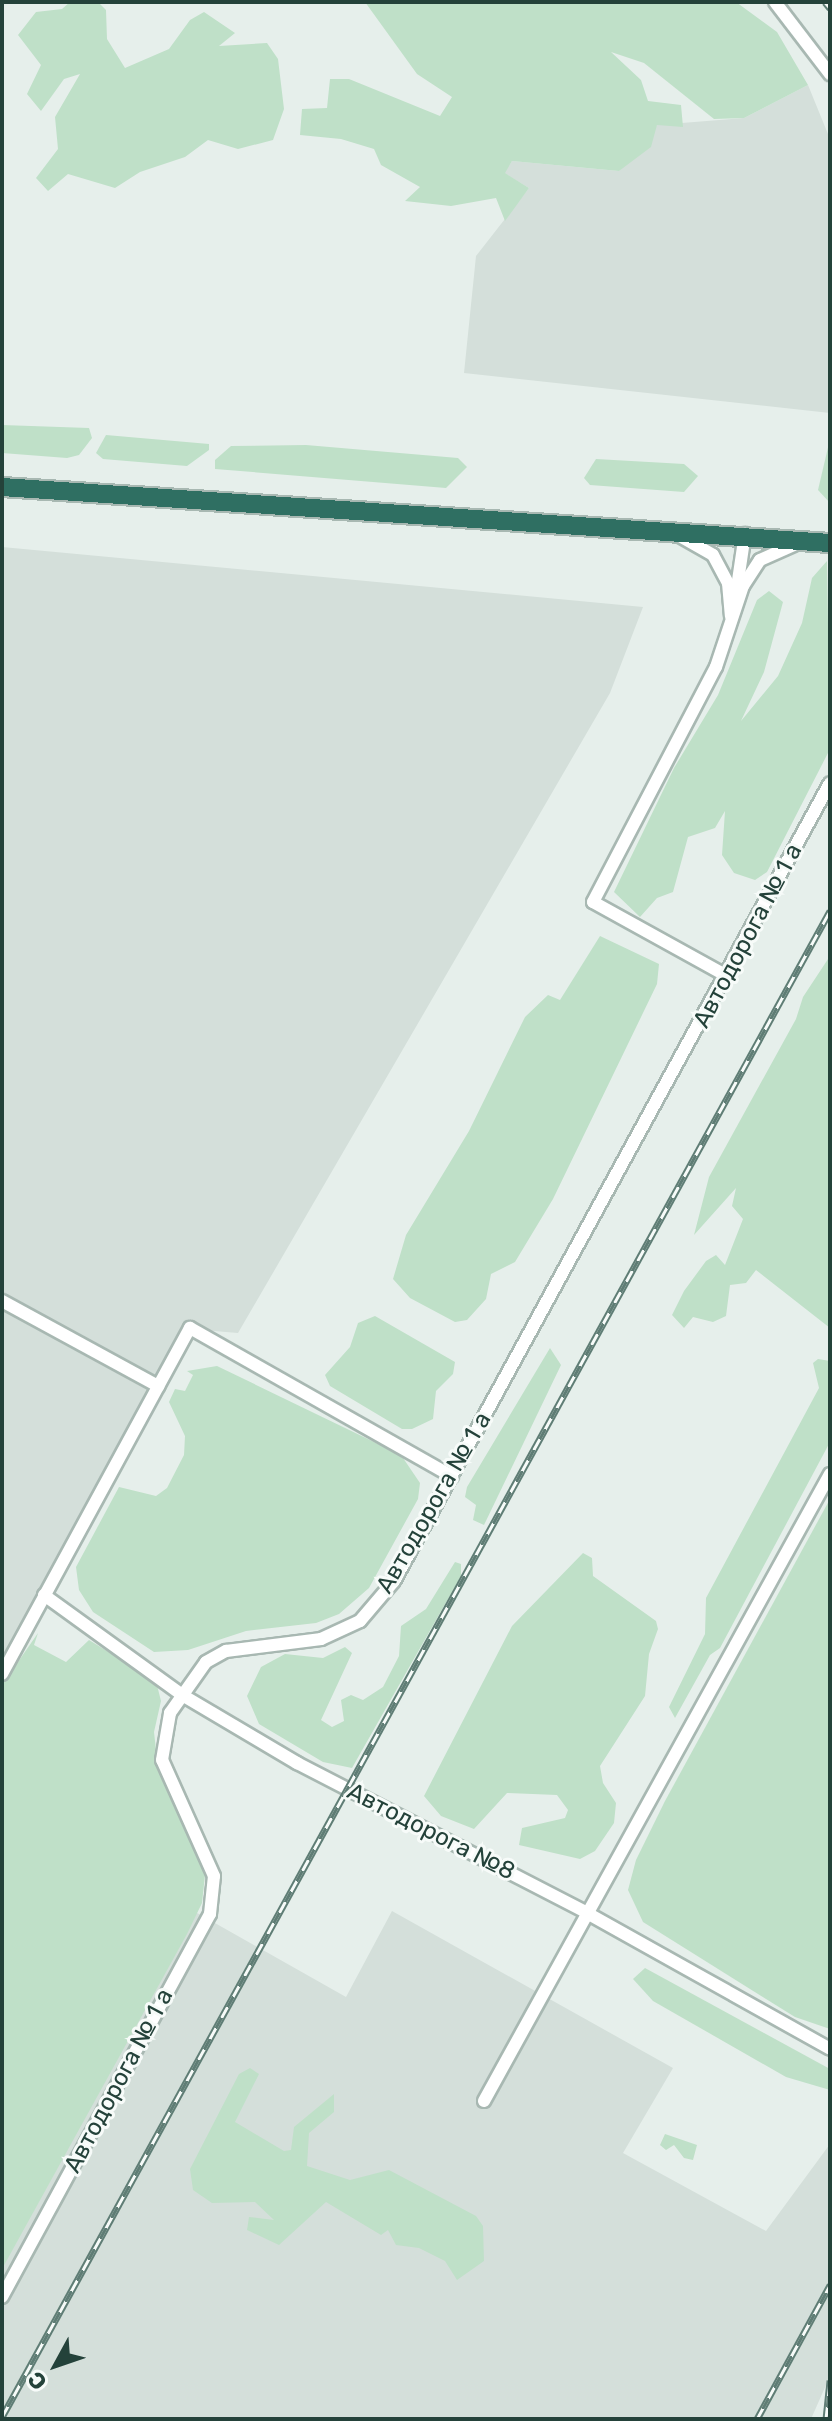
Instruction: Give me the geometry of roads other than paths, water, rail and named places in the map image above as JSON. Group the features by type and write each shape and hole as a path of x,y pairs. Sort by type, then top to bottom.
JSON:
{"highway":[{"path":"2,487 745,534 822,542"}],"street":[{"path":"775,2 830,74"},
{"path":"668,529 713,555 728,583 732,623"},
{"path":"732,623 745,534"},
{"path":"727,976 593,902 716,667 743,586 760,560 778,549 822,542"},
{"name":"Автодорога № 1 а","path":"2,2297 210,1914 214,1876 162,1760 163,1733 182,1695 206,1662 226,1651 321,1639 360,1621 394,1581 830,783"},
{"path":"2,1301 158,1386"},
{"path":"2,1674 190,1328 452,1476"},
{"path":"484,2101 830,1474"},
{"name":"Автодорога №8","path":"44,1595 182,1695 297,1763 587,1913 830,2049"}],"railway":[{"path":"825,2 830,8"},
{"path":"2,2417 830,911"},
{"path":"757,2419 830,2285"},
{"path":"826,2419 830,2380"}]}
